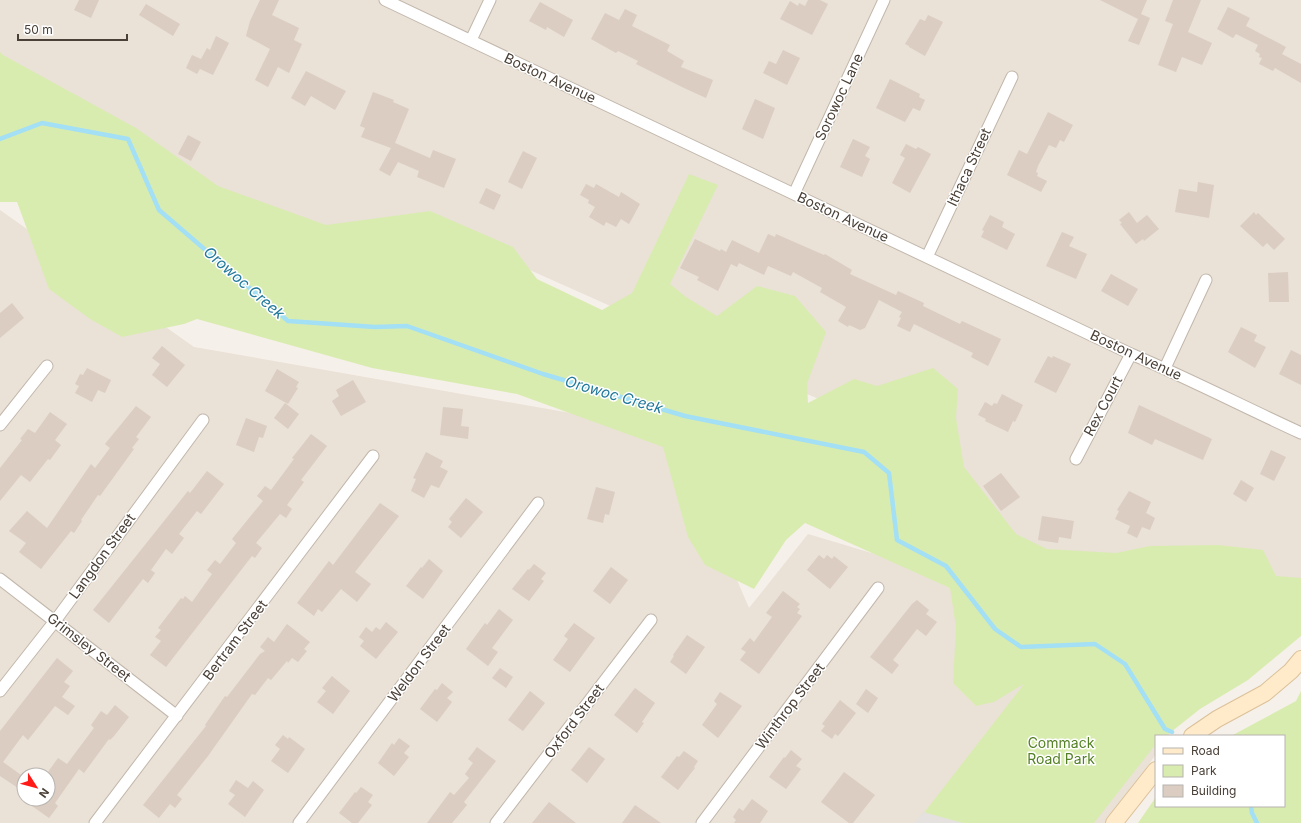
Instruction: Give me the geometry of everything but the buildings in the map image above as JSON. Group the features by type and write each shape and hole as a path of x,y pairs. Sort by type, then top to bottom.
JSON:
{"street":[{"name":"Boston Avenue","path":"385,0 1131,354 1165,368 1301,434"},
{"path":"471,40 490,0"},
{"name":"Sorowoc Lane","path":"794,194 884,0"},
{"name":"Ithaca Street","path":"927,257 1012,77"},
{"path":"1165,368 1206,280"},
{"name":"Rex Court","path":"1076,458 1131,354"},
{"path":"0,426 47,366"},
{"name":"Langdon Street","path":"0,691 55,621 203,420"},
{"name":"Bertram Street","path":"95,823 373,456"},
{"name":"Weldon Street","path":"299,823 538,503"},
{"name":"Grimsley Street","path":"0,579 177,716"},
{"name":"Winthrop Street","path":"702,823 878,588"},
{"name":"Oxford Street","path":"496,823 651,620"},
{"path":"1193,735 1217,719 1265,693 1291,671 1301,659"},
{"path":"1114,823 1155,771"}],"shaded area":[{"path":"0,0 1301,0 1301,603 1026,557 899,435 429,225 294,249 0,80"},
{"path":"0,210 194,347 673,431 749,608 808,534 992,589 1179,720 1169,735 1155,735 1155,755 1109,823 0,823"},
{"path":"923,812 963,823 915,823"}],"green space":[{"name":"Commack Road Park","path":"0,52 136,128 218,186 326,225 430,211 513,247 537,279 602,310 632,293 689,174 718,185 670,284 686,297 717,316 757,286 795,296 826,332 807,384 808,403 854,379 877,386 933,368 958,389 956,418 964,467 1016,534 1047,549 1116,553 1150,546 1218,545 1263,550 1276,576 1301,578 1301,636 1248,680 1200,709 1167,735 1155,735 1155,745 1094,823 916,823 1024,684 994,702 976,706 953,683 956,627 950,588 805,523 786,540 754,589 705,565 688,537 663,447 517,394 372,368 197,319 184,324 122,337 90,319 49,289 17,202 0,202"},
{"path":"1301,691 1301,823 1138,823 1155,798 1155,807 1285,807 1285,735 1233,735 1296,701"}],"waterway":[{"name":"Orowoc Creek","path":"0,139 42,123 128,139 159,210 288,321 375,327 407,326 543,374 685,416 864,452 889,473 897,540 946,566 995,629 1021,647 1095,644 1125,664 1165,729 1172,732"},
{"name":"Orowoc Creek","path":"1251,807 1252,813 1257,823"}]}
